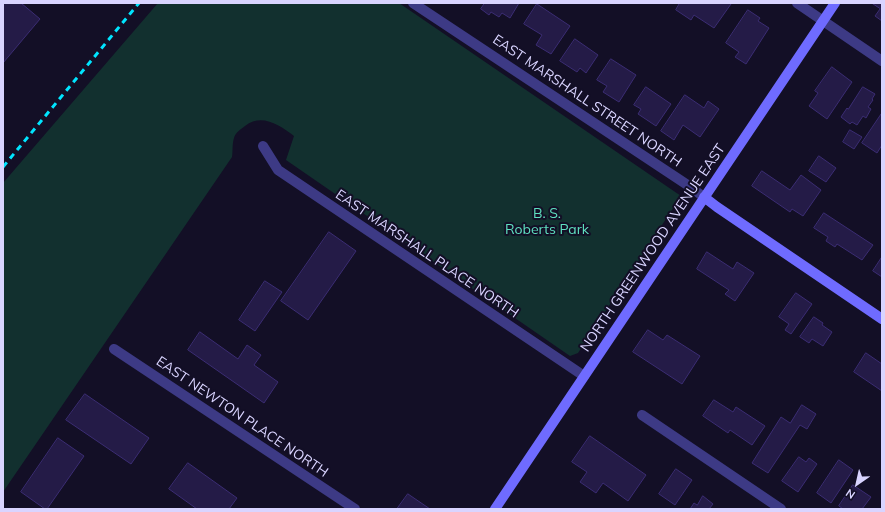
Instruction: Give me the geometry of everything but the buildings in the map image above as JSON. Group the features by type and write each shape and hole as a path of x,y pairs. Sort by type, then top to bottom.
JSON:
{"street":[{"name":"EAST MARSHALL STREET NORTH","path":"413,3 673,176 882,319"},
{"path":"798,3 882,61"},
{"name":"NORTH GREENWOOD AVENUE EAST","path":"495,509 835,3"},
{"name":"EAST MARSHALL PLACE NORTH","path":"263,146 278,170 584,376"},
{"name":"EAST NEWTON PLACE NORTH","path":"114,349 355,509"},
{"path":"642,415 781,509"}],"green space":[{"name":"B. S. Roberts Park","path":"158,3 399,3 681,196 578,353 570,356 286,160 294,136 270,122 251,122 238,131 234,138 232,157 3,492 3,183"}],"railway":[{"path":"3,167 139,3"}]}
